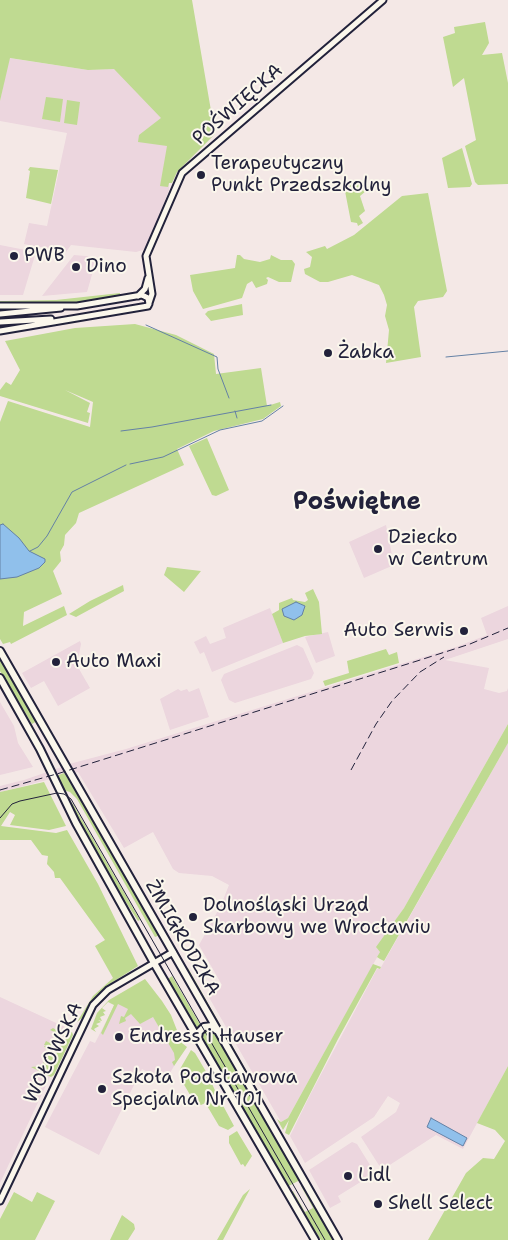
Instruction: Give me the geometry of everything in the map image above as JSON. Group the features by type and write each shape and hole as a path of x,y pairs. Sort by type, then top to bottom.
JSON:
{"main road":[{"name":"ŻMIGRODZKA","path":"0,651 338,1240"},
{"name":"ŻMIGRODZKA","path":"0,678 41,751 76,823 154,963 315,1240"},
{"path":"198,1038 199,1032 205,1026 212,1026 218,1032"}],"street":[{"name":"POŚWIĘCKA","path":"148,275 146,256 182,173 383,0"},
{"path":"138,296 145,289 148,275"},
{"path":"0,331 71,318 143,308 149,305 152,294 148,275"},
{"path":"0,314 77,306 138,296 148,297 149,305"},
{"path":"0,306 77,306"},
{"path":"0,322 71,318"},
{"name":"WOŁOWSKA","path":"0,1201 93,1005 108,990 173,952"}],"shaded area":[{"path":"9,58 88,70 114,69 215,134 177,172 172,183 169,183 169,190 147,246 143,250 136,252 71,245 66,252 24,244 29,223 47,226 67,133 0,121 0,101"},
{"name":"PWB","path":"0,245 36,252 23,295 0,295"},
{"path":"74,255 97,257 87,292 42,296"},
{"path":"386,525 394,565 364,578 349,542"},
{"path":"508,606 508,639 445,660 489,668 484,689 499,693 507,691 508,688 508,724 404,908 377,948 380,952 288,1118 281,1122 207,994 222,985 199,945 221,905 229,885 212,876 179,873 173,869 153,832 124,848 78,772 0,792 0,786 456,647 487,635 481,618"},
{"path":"270,608 283,643 212,672 204,652 200,654 194,642 206,636 210,644 226,638 223,628"},
{"path":"328,632 335,656 316,663 305,637"},
{"path":"80,641 78,660 75,662 90,688 58,706 44,681 31,688 22,673"},
{"path":"297,645 303,648 314,673 311,679 235,703 229,700 221,680 224,674"},
{"path":"199,688 209,717 170,730 160,699 178,689 181,691 187,689 189,692"},
{"path":"0,702 14,726 18,743 33,767 0,775"},
{"path":"508,743 508,1066 463,1149 436,1135 382,1170 361,1137 396,1112 400,1103 388,1096 374,1117 305,1163 290,1136 377,969 380,969"},
{"path":"120,994 153,1017 179,1058 165,1081 142,1069 99,1155 45,1127 90,1041 95,1043"},
{"path":"0,997 67,1028 68,1032 50,1077 0,1183"},
{"path":"352,1142 357,1144 375,1173 338,1196 341,1202 330,1208 309,1170"}],"green space":[{"path":"0,0 192,0 215,134 177,172 168,187 160,186 167,146 138,142 139,135 161,118 114,69 88,70 10,58 0,101"},
{"path":"485,22 489,43 482,55 502,53 508,83 508,184 478,185 475,182 465,146 476,140 464,78 453,87 443,37 455,33 454,27"},
{"path":"46,97 63,99 60,122 42,119"},
{"path":"67,100 80,102 77,125 64,123"},
{"path":"462,148 472,184 470,187 448,188 442,158"},
{"path":"30,167 58,170 51,204 26,198 30,171 28,170"},
{"path":"350,181 360,181 368,186 372,192 366,191 360,196 365,211 359,216 363,223 358,226 357,223 351,222 344,186"},
{"path":"428,193 447,291 443,297 418,301 414,307 421,357 386,363 389,330 385,316 387,305 379,285 352,275 328,282 320,282 305,274 304,269 310,267 312,257 306,252 325,246 327,249 354,235 402,196"},
{"path":"237,255 244,259 260,262 270,259 271,255 281,260 292,260 295,264 291,282 279,282 268,277 266,278 268,280 267,284 256,288 252,281 247,284 242,298 203,309 193,291 190,275 235,268"},
{"path":"120,293 120,295 110,298 81,302 0,303 0,301 56,300"},
{"path":"242,304 243,315 211,321 205,314 208,311"},
{"path":"135,324 176,335 214,354 216,374 261,368 267,406 280,402 281,406 263,419 214,431 177,449 184,465 79,513 76,523 65,535 64,545 60,552 61,561 53,571 62,594 24,612 23,626 64,606 67,615 11,644 10,642 3,644 0,639 0,422 8,401 90,427 93,402 65,390 90,403 87,412 90,413 88,423 0,396 0,390 6,382 11,385 20,370 5,341 75,328"},
{"path":"207,438 229,490 216,496 212,495 189,446"},
{"path":"167,567 201,571 184,592 164,575"},
{"path":"123,585 124,591 76,617 69,614 90,601"},
{"path":"313,589 319,602 322,634 305,636 283,643 272,614 279,610 279,603 292,598 293,600 305,602 308,600 305,593"},
{"path":"386,649 389,655 397,652 399,663 325,686 323,681 349,673 347,661"},
{"path":"0,657 37,721 32,724 0,671"},
{"path":"508,724 508,743 384,961 380,959 377,957 380,952 376,947 404,908"},
{"path":"64,773 90,813 160,935 155,937 77,799 70,792 63,790 56,776"},
{"path":"44,782 66,826 49,830 10,825 15,815 10,812 1,826 56,833 67,830 98,884 138,966 105,987 91,1002 82,1018 77,1022 93,996 113,978 95,946 105,940 60,878 55,878 54,872 47,864 48,856 42,855 31,840 0,840 0,792"},
{"path":"66,797 73,804 140,920 138,921 109,876"},
{"path":"373,964 381,967 380,969 377,968 338,1039 289,1135 285,1133 289,1120 283,1130 277,1119 281,1122 288,1118"},
{"path":"185,968 188,968 271,1114 268,1112"},
{"path":"172,976 201,1026 198,1030 168,979"},
{"path":"145,979 171,1015 182,1043 187,1047 174,1066 172,1062 175,1060 174,1053 153,1017 140,1024 131,1014 125,1018 126,1021 119,1024 121,1016 124,1017 128,1009 118,1004 103,1035 101,1033 114,1005 108,1002 102,1008 106,1011 103,1012 105,1015 100,1017 102,1021 98,1020 101,1022 96,1024 99,1026 94,1029 96,1032 91,1029 97,1013 109,1000"},
{"path":"53,1028 61,1033 72,1032 73,1035 54,1075 51,1077 31,1067 42,1066 48,1052 44,1046 49,1046 44,1045 46,1041 60,1048 66,1037 50,1030"},
{"path":"206,1029 212,1029 216,1033 300,1180 287,1187 202,1038"},
{"path":"191,1050 195,1053 208,1075 218,1097 201,1105 193,1103 179,1076 180,1069"},
{"path":"508,1066 508,1240 428,1240 466,1173 483,1158 494,1159 505,1141 495,1130 477,1123"},
{"path":"219,1098 234,1126 228,1130 219,1126 206,1104"},
{"path":"237,1131 252,1156 245,1167 243,1164 241,1165 229,1143 229,1136"},
{"path":"304,1185 335,1240 321,1240 291,1192 293,1191 305,1212 313,1208 301,1186"},
{"path":"250,1189 223,1240 217,1240 243,1195"},
{"path":"14,1192 32,1202 37,1192 55,1201 35,1240 0,1240 0,1219"},
{"path":"122,1215 134,1224 135,1229 128,1240 110,1240"}],"water":[{"path":"3,524 19,538 29,551 45,559 45,562 39,568 17,577 0,579 0,525"},
{"path":"296,602 305,606 302,615 294,620 284,616 282,609"},
{"path":"431,1118 467,1138 463,1146 427,1127"}],"waterway":[{"path":"146,325 217,357 218,369 229,398"},
{"path":"446,357 508,351"},
{"path":"121,431 271,405"},
{"path":"130,464 163,457 220,430 262,421 283,406"},
{"path":"235,411 237,418"},
{"path":"30,551 38,547 47,536 72,492 126,465"}],"tram line":[{"path":"0,818 12,804 20,801 57,793 64,794 71,799 325,1240"}],"railway":[{"path":"0,790 417,661 470,644 508,628"},
{"path":"351,770 376,724 392,701 420,672 444,657"}],"place":[{"name":"Terapeutyczny Punkt Przedszkolny","path":"201,175"},
{"name":"PWB","path":"14,256"},
{"name":"Dino","path":"76,267"},
{"name":"Żabka","path":"328,353"},
{"name":"Dziecko w Centrum","path":"378,549"},
{"name":"Auto Serwis","path":"464,631"},
{"name":"Auto Maxi","path":"56,662"},
{"name":"Dolnośląski Urząd Skarbowy we Wrocławiu","path":"193,917"},
{"name":"Endress i Hauser","path":"119,1037"},
{"name":"Szkoła Podstawowa Specjalna Nr 101","path":"102,1089"},
{"name":"Lidl","path":"348,1176"},
{"name":"Shell Select","path":"378,1204"}],"district":[{"name":"Poświętne","path":"357,503"}]}
